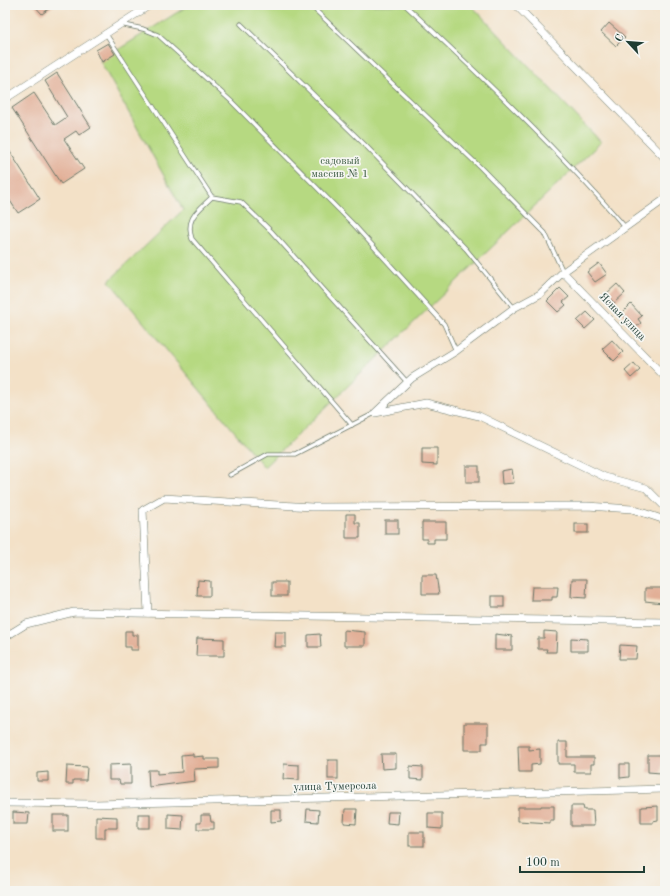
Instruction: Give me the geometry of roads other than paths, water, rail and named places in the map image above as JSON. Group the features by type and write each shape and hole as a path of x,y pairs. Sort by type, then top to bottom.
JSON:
{"street":[{"path":"5,99 150,5"},
{"path":"516,5 665,158"},
{"path":"375,413 408,382 456,351 514,308 540,294 563,272 664,203"},
{"name":"Ясная улица","path":"563,272 665,377"},
{"path":"375,413 426,403 479,416 605,477 646,488 665,507"},
{"path":"148,614 143,510 164,498 312,507 587,506 632,509 665,520"},
{"path":"5,637 26,624 74,612 665,622"},
{"name":"улица Тумерсола","path":"5,804 95,804 665,789"}],"lane":[{"path":"310,5 480,167 545,233 563,272"},
{"path":"405,5 585,180 626,228"},
{"path":"119,24 143,29 158,35 231,102 354,225 444,324 456,351"},
{"path":"241,24 364,144 466,249 514,308"},
{"path":"106,33 212,196 241,202 271,231 408,382"},
{"path":"212,196 191,219 189,229 192,239 352,425"},
{"path":"230,475 268,454 295,454 375,413"}],"park label":[{"name":"садовый массив № 1","path":"340,167"}]}
